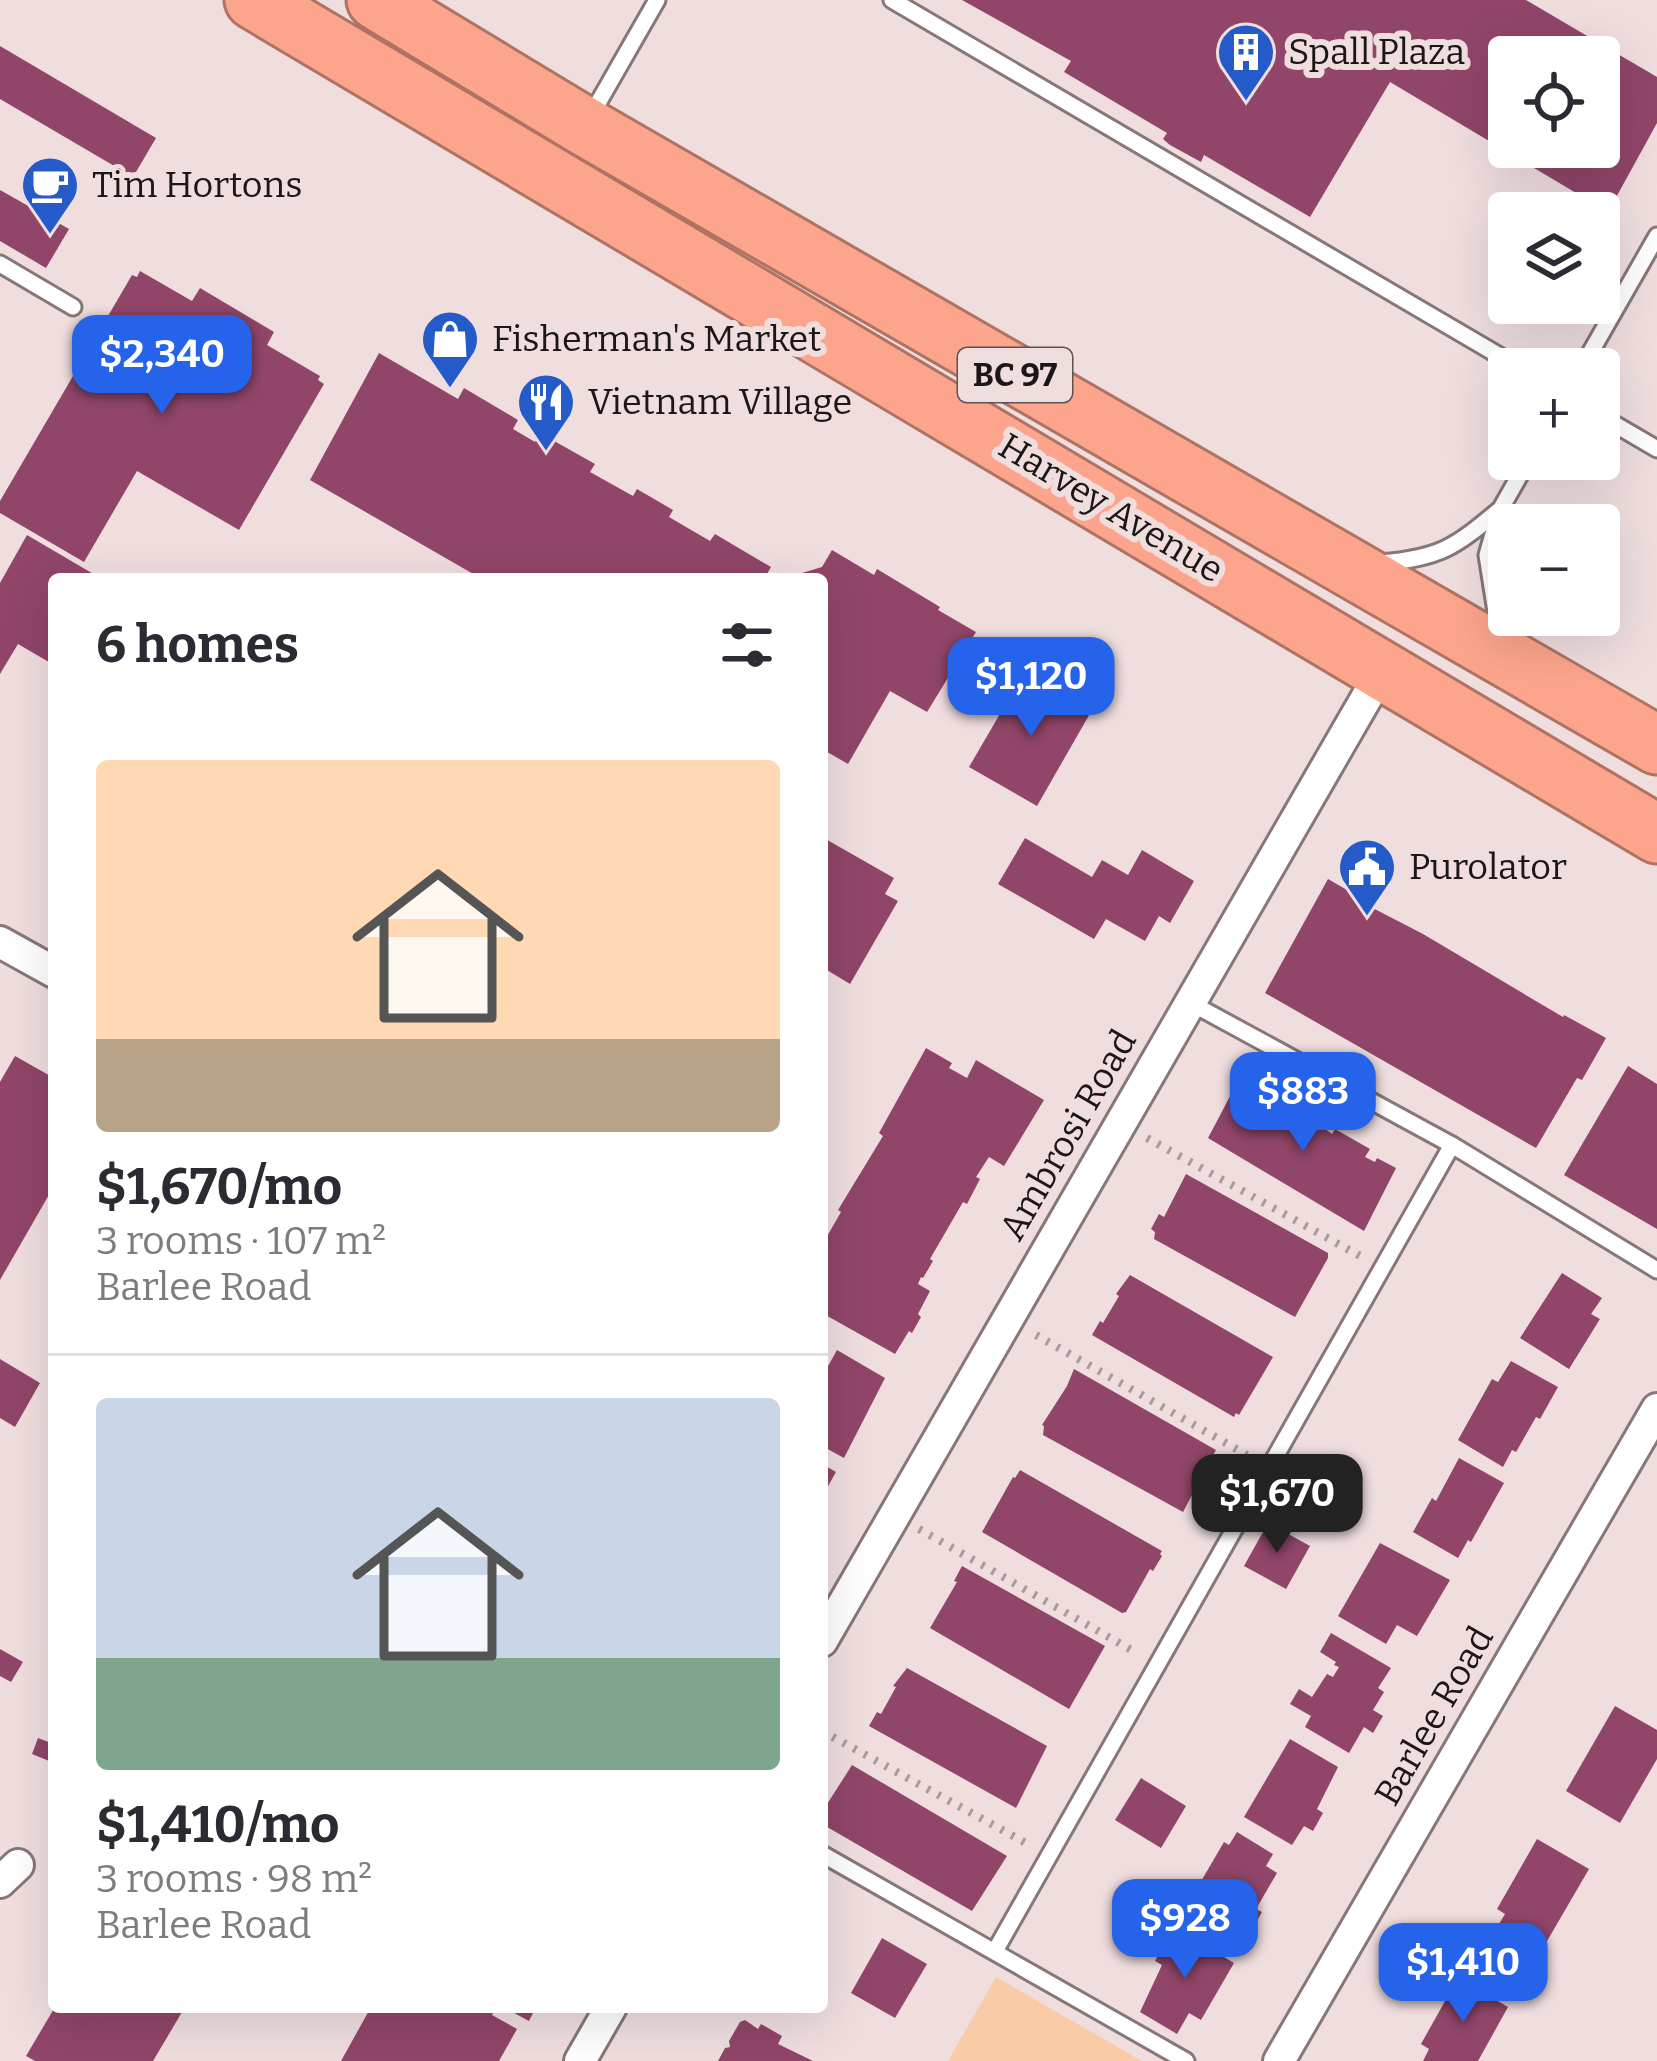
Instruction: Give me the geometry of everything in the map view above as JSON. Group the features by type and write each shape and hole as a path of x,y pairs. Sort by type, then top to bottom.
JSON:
{"highway":[{"name":"Harvey Avenue","path":"254,0 1657,833"},
{"name":"Harvey Avenue","path":"376,0 584,127 1657,745"},
{"path":"1383,669 1440,656 1532,671"}],"street":[{"name":"Ambrosi Road","path":"828,1630 1383,669"},
{"path":"0,942 48,969"},
{"name":"Barlee Road","path":"1279,2061 1657,1409"},
{"path":"580,2061 608,2013"}],"lane":[{"path":"584,127 657,0"},
{"path":"892,0 1488,349"},
{"path":"1593,348 1657,236"},
{"path":"0,265 73,307"},
{"path":"1620,426 1656,445"},
{"path":"1348,566 1412,560 1454,547 1488,519"},
{"path":"1500,636 1532,671"},
{"path":"1190,1002 1452,1145 1657,1270"},
{"path":"994,1951 1452,1145"},
{"path":"828,1857 1186,2061"}],"path":[{"path":"1120,1123 1382,1268"},
{"path":"1007,1319 1269,1467"},
{"path":"894,1515 1157,1664"},
{"path":"828,1734 1048,1856"}],"shaded area":[{"path":"996,1977 1142,2061 948,2061"}],"building":[{"name":"Spall Plaza","path":"962,0 1526,0 1587,36 1488,36 1488,140 1390,82 1310,217 1204,155 1201,162 1170,145 1163,139 1167,133 1064,72 1071,61"},
{"path":"0,46 156,138 133,177 0,99"},
{"name":"Spall Plaza","path":"1620,55 1657,77 1657,123 1619,192 1574,192 1534,168 1620,168"},
{"path":"0,190 69,229 46,268 0,241"},
{"path":"140,271 192,301 200,288 274,332 267,345 320,376 324,384 239,530 137,471 84,562 0,513 0,501 132,275 137,277"},
{"path":"379,353 458,399 464,388 518,420 513,429 535,442 540,433 595,464 590,472 633,496 637,489 673,510 669,517 710,541 715,534 771,567 768,573 472,573 310,480"},
{"path":"27,535 92,573 48,573 48,662 18,644 0,674 0,583"},
{"path":"832,550 874,575 877,569 976,632 927,712 890,691 848,764 828,752 828,573 802,573 822,567"},
{"path":"1025,671 1092,710 1037,806 969,767"},
{"path":"1025,838 1092,877 1102,860 1128,875 1142,850 1194,881 1170,923 1159,916 1145,941 1106,919 1094,939 998,884"},
{"path":"828,840 894,878 885,894 898,901 850,984 828,971"},
{"path":"1328,879 1606,1038 1536,1148 1265,993"},
{"path":"926,1048 967,1078 976,1060 1044,1100 1004,1166 989,1157 976,1177 980,1179 967,1204 963,1202 921,1277 918,1284 930,1291 918,1314 921,1317 895,1354 828,1316 828,1235 883,1136 879,1133"},
{"path":"15,1056 48,1075 48,1196 0,1280 0,1082"},
{"path":"1628,1066 1657,1084 1657,1229 1564,1175"},
{"path":"1244,1081 1282,1103 1280,1108 1289,1113 1293,1106 1327,1125 1325,1129 1332,1134 1335,1129 1370,1149 1365,1157 1396,1168 1364,1231 1208,1138 1237,1083"},
{"path":"1186,1174 1328,1253 1295,1317 1154,1239 1151,1229 1159,1214 1164,1217"},
{"path":"1562,1273 1602,1298 1591,1314 1600,1319 1569,1369 1520,1338"},
{"path":"1130,1275 1273,1357 1239,1415 1234,1417 1092,1335"},
{"path":"837,1350 885,1378 844,1458 828,1449 828,1366"},
{"path":"0,1359 40,1383 15,1427 0,1418"},
{"path":"1511,1361 1558,1387 1503,1467 1458,1440 1492,1379 1498,1382"},
{"path":"1074,1369 1216,1450 1183,1512 1043,1435 1042,1425"},
{"path":"1459,1458 1504,1483 1458,1558 1413,1532"},
{"path":"1020,1470 1162,1551 1126,1612 982,1532"},
{"path":"1268,1523 1310,1546 1286,1589 1244,1566"},
{"path":"1380,1543 1450,1580 1417,1636 1397,1625 1386,1644 1338,1616"},
{"path":"962,1566 1105,1646 1069,1709 930,1628"},
{"path":"1331,1633 1391,1668 1378,1688 1384,1692 1373,1710 1383,1716 1373,1733 1364,1727 1349,1753 1305,1727 1311,1716 1290,1704 1299,1689 1312,1697 1327,1674 1333,1677 1339,1667 1320,1652"},
{"path":"0,1649 23,1662 11,1682 0,1676"},
{"path":"907,1668 1047,1746 1016,1808 869,1726"},
{"path":"1615,1706 1657,1730 1657,1759 1620,1823 1566,1791"},
{"path":"38,1738 48,1742 48,1761 32,1754"},
{"path":"1290,1739 1338,1767 1317,1809 1323,1813 1313,1831 1304,1826 1292,1845 1244,1817"},
{"path":"852,1765 1007,1856 972,1911 828,1827 828,1803"},
{"path":"1141,1778 1186,1806 1161,1848 1115,1820"},
{"path":"1237,1832 1273,1854 1266,1866 1277,1873 1242,1946 1183,1912 1224,1842 1229,1845"},
{"path":"1537,1839 1589,1869 1536,1960 1493,1934 1505,1914 1497,1909"},
{"path":"1174,1927 1234,1963 1201,2020 1189,2013 1177,2034 1140,2012 1162,1965 1155,1961"},
{"path":"882,1938 927,1964 895,2018 851,1993"},
{"path":"1458,1978 1508,2007 1478,2061 1423,2061 1429,2049 1421,2044"},
{"path":"51,2013 181,2013 153,2061 35,2061 26,2056"},
{"path":"368,2013 493,2013 517,2029 499,2061 341,2061"},
{"path":"745,2020 782,2036 778,2044 813,2061 718,2061"}],"place":[{"name":"Spall Plaza","path":"1246,103"},
{"name":"Tim Hortons","path":"50,236"},
{"name":"Fisherman's Market","path":"450,390"},
{"name":"Vietnam Village","path":"546,453"},
{"name":"Purolator","path":"1367,918"}]}
